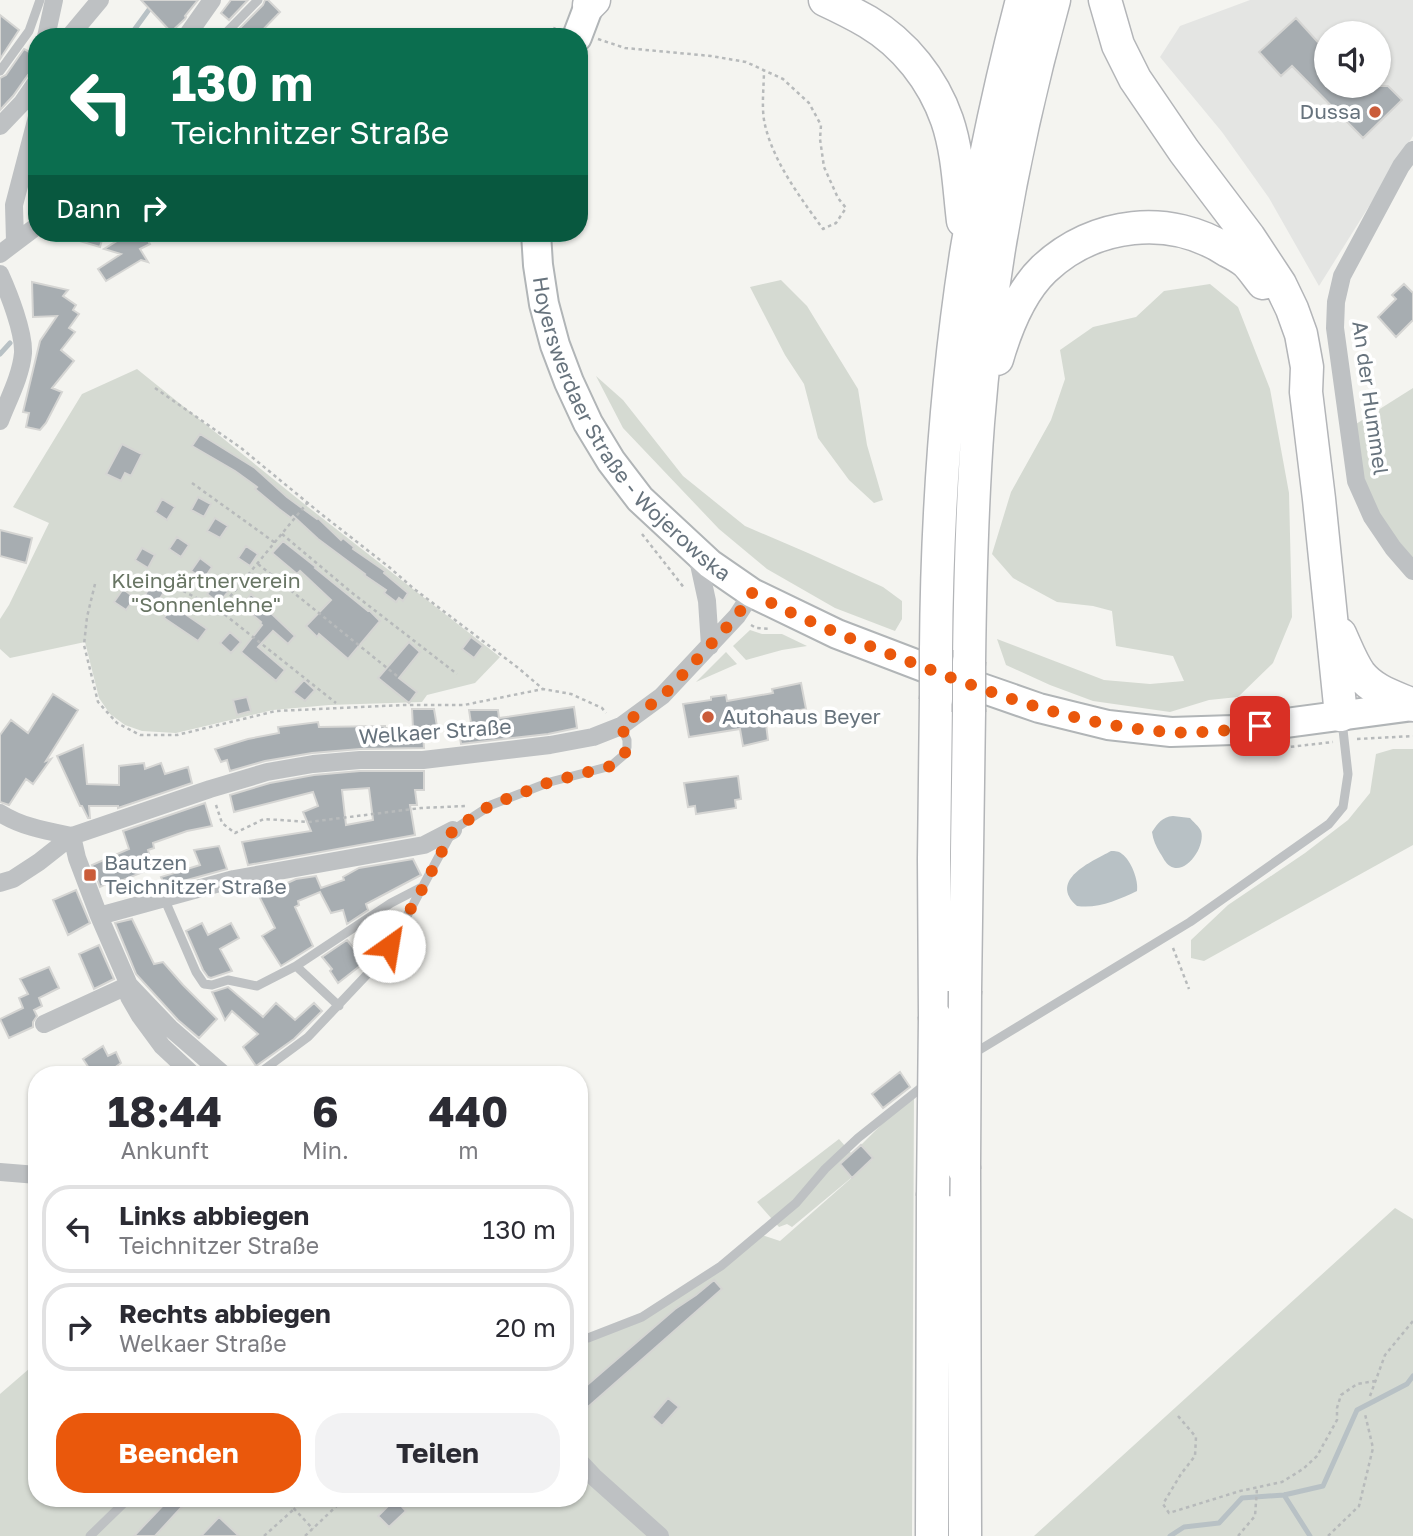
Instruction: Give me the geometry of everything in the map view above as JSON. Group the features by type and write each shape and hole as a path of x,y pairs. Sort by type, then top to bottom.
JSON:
{"highway":[{"path":"825,0 870,23 899,45 922,71 938,96 948,122 957,165 966,253"},
{"path":"932,1536 937,573 953,352 966,253 1005,61 1022,0"},
{"path":"965,1536 965,991 971,536 978,421 990,313 1023,126 1054,0"},
{"path":"1105,0 1118,45 1135,79 1280,284 1301,334 1307,367 1306,392 1341,715"},
{"path":"978,421 1009,325 1019,303 1043,270 1073,247 1096,236 1136,227 1158,226 1187,232 1216,243 1245,262 1268,289 1280,314 1306,392"},
{"path":"1331,618 1360,674 1371,685 1413,706"}],"main road":[{"name":"Hoyerswerdaer Straße - Wojerowska","path":"537,242 542,291 555,345 588,423 611,461 640,499 696,552 752,593 837,634 947,676 1039,708 1108,724 1171,732 1233,730 1413,706"}],"street":[{"path":"48,28 54,0"},
{"path":"77,28 100,0"},
{"path":"192,28 212,0"},
{"path":"0,126 28,94"},
{"name":"An der Hummel","path":"1413,150 1401,166 1342,276 1336,302 1335,328 1356,481 1372,517 1413,571"},
{"path":"15,241 14,205 28,151"},
{"path":"0,254 28,232"},
{"path":"0,274 4,298 20,330 23,352 0,421"},
{"path":"696,552 707,601 710,646"},
{"name":"Welkaer Straße","path":"72,836 267,772 360,760 423,760 550,746 593,737 621,726 663,696 737,616 752,593"},
{"path":"0,813 32,828 72,836"},
{"path":"99,916 234,879 424,845 453,830"},
{"path":"0,883 13,879 39,863 72,836"},
{"path":"72,836 77,858 99,916 130,985 170,1028 214,1066"},
{"path":"44,1024 130,985"},
{"path":"130,985 129,997 140,1016 162,1046 183,1066"},
{"path":"0,1171 28,1174"},
{"path":"588,1471 657,1533"}],"lane":[{"path":"30,28 40,0"},
{"path":"231,28 258,0"},
{"path":"0,71 28,32"},
{"path":"951,1068 1190,922 1329,824 1343,807 1348,774 1341,715"},
{"path":"269,1066 308,1037 376,965 401,927 453,830 491,805 550,782 611,766 625,754 627,747 621,726"},
{"path":"164,898 196,972 204,984 228,981 257,986 296,966 391,903 424,886"},
{"path":"296,966 338,1006"},
{"path":"588,1338 642,1317 721,1266 796,1203 825,1169 858,1138 914,1092 940,1075"},
{"path":"90,1536 120,1507"}],"path":[{"path":"586,15 625,48 746,62 764,70 783,79 809,103 821,125 824,167 838,198 846,208 836,223 823,229 775,156 764,122 764,70"},
{"path":"155,388 231,440 412,588 543,689"},
{"path":"192,483 275,542"},
{"path":"219,610 308,502"},
{"path":"282,534 351,592 457,674"},
{"path":"257,564 397,676"},
{"path":"146,570 219,610 336,703"},
{"path":"95,584 84,645 98,702 117,723 139,735 177,735 276,711 464,705 543,689 571,694 602,708 621,726"},
{"path":"210,789 222,823 235,833 264,819 309,822 421,808 491,805"},
{"path":"1169,934 1189,989"},
{"path":"1370,1396 1384,1355 1413,1321"},
{"path":"1178,1416 1196,1437 1195,1456 1163,1504 1169,1513 1282,1482 1303,1469 1317,1456 1337,1420 1341,1395 1357,1384 1375,1381"},
{"path":"1328,1536 1359,1506 1373,1448 1365,1414"},
{"path":"1238,1536 1255,1516 1257,1488"},
{"path":"305,1536 336,1507"},
{"path":"264,1536 294,1508 313,1529"}],"shaded area":[{"path":"1250,0 1413,0 1413,136 1319,286 1269,198 1222,132 1160,57 1180,26"},
{"path":"1173,816 1190,818 1200,829 1202,837 1193,858 1182,867 1176,868 1164,860 1152,832 1161,821"},
{"path":"1111,851 1120,852 1128,861 1136,876 1137,891 1100,905 1077,906 1069,897 1067,888 1070,880 1084,866"}],"green space":[{"path":"781,280 807,306 858,389 867,445 883,500 874,503 849,480 818,438 804,384 785,355 750,287"},
{"path":"1210,284 1238,307 1270,389 1289,493 1292,617 1273,663 1238,697 1209,700 1170,712 1093,701 1006,665 997,639 1104,680 1150,684 1184,681 1173,656 1116,646 1112,611 1057,602 1013,578 992,554 1011,492 1051,420 1065,379 1060,350 1093,327 1136,317 1164,291"},
{"name":"Kleingärtnerverein \"Sonnenlehne\"","path":"137,369 500,657 475,683 427,695 422,702 273,710 176,733 142,731 125,725 110,714 99,698 85,642 10,658 0,649 0,619 49,523 13,507 82,394"},
{"path":"596,376 623,400 683,476 745,526 883,587 902,601 902,619 895,631 835,608 767,569 719,529 623,428"},
{"path":"1413,388 1413,558 1378,517 1363,484 1356,424"},
{"path":"750,630 762,634 782,634 807,646 746,660 733,646"},
{"path":"726,652 737,664 696,682"},
{"path":"1393,749 1413,749 1413,845 1204,961 1191,958 1191,940 1228,905 1348,820 1370,793 1376,754"},
{"path":"914,1092 912,1536 0,1536 0,1394 28,1370 28,1507 588,1507 588,1334 642,1317 759,1234 780,1241 873,1159 861,1145"},
{"path":"839,1139 851,1153 839,1164 851,1178 792,1227 787,1224 779,1227 757,1202"},
{"path":"1395,1208 1413,1219 1413,1536 1034,1536"}],"building":[{"path":"141,0 198,0 175,28 167,28"},
{"path":"231,0 248,0 229,20 221,13"},
{"path":"265,0 268,0 280,12 265,28 240,28"},
{"path":"0,15 19,30 0,59"},
{"path":"1296,18 1314,38 1314,88 1292,66 1281,76 1259,52"},
{"path":"24,49 28,51 28,75 0,110 0,78 6,75"},
{"path":"1391,89 1402,100 1363,138 1324,98 1391,98"},
{"path":"83,242 101,242 100,247"},
{"path":"115,242 150,244 140,249 148,262 141,260 106,281 98,269 121,254 104,249"},
{"path":"32,282 68,290 63,296 76,305 73,310 79,314 69,328 75,332 61,350 74,361 52,388 62,392 40,430 26,427 29,413 23,412 40,341 57,316 33,317"},
{"path":"1404,284 1413,293 1413,320 1396,337 1378,317 1396,299 1392,295"},
{"path":"200,434 255,468 287,497 318,518 341,540 343,538 353,549 385,571 384,573 408,593 403,601 399,598 396,602 384,593 386,590 318,539 293,516 291,518 279,509 255,489 257,487 192,446"},
{"path":"122,444 142,454 131,476 125,473 121,481 106,474"},
{"path":"198,497 211,504 204,517 191,510"},
{"path":"162,499 175,507 167,520 155,512"},
{"path":"215,518 228,526 220,538 207,531"},
{"path":"0,530 32,538 26,563 0,556"},
{"path":"177,537 189,545 181,557 169,549"},
{"path":"283,541 380,621 348,659 306,626 331,600 300,571 297,574 272,553"},
{"path":"246,546 258,554 250,566 238,558"},
{"path":"142,548 155,555 148,568 135,560"},
{"path":"200,558 212,567 204,579 191,571"},
{"path":"216,583 228,592 219,603 207,594"},
{"path":"151,584 164,592 156,605 144,597"},
{"path":"123,589 135,598 126,610 114,602"},
{"path":"251,594 295,636 288,644 273,631 258,647 285,670 276,681 241,652 262,625 242,606"},
{"path":"172,605 207,629 198,641 164,618"},
{"path":"230,632 241,642 231,653 220,643"},
{"path":"471,637 483,646 474,658 462,649"},
{"path":"409,642 420,652 399,678 417,692 409,703 378,678"},
{"path":"304,680 315,690 305,701 293,692"},
{"path":"801,683 806,709 765,716 768,740 743,746 740,729 689,737 683,704 726,695 727,701 773,693 772,689"},
{"path":"53,694 78,710 46,761 51,759 33,784 26,779 9,805 0,802 0,735 11,720 28,733"},
{"path":"247,697 251,711 237,715 233,700"},
{"path":"574,707 577,728 461,744 459,731 472,730 469,710 498,710 499,718"},
{"path":"412,709 434,709 438,732 423,735 424,748 312,753 265,761 230,771 227,760 221,762 215,749 279,733 278,727 318,722 319,727 413,728"},
{"path":"83,745 87,784 119,785 119,766 144,763 145,769 161,763 165,774 188,767 192,783 118,808 89,806 88,818 57,756"},
{"path":"360,771 424,771 424,790 415,790 417,805 410,805 415,835 248,865 242,842 311,831 303,812 318,806 313,792 234,812 230,795 270,783 314,775","holes":["369,788 373,820 346,825 342,790"]},
{"path":"738,776 741,799 735,800 736,808 696,814 695,806 688,807 684,783"},
{"path":"205,803 212,826 187,831 153,843 154,848 148,850 153,868 100,887 92,865 129,849 123,831"},
{"path":"219,846 227,869 165,886 161,877 200,865 194,850"},
{"path":"413,859 421,875 366,904 368,910 347,924 343,910 331,913 320,892 298,901 299,905 295,907 313,946 281,966 262,936 275,928 259,896 296,879 316,876 321,888 344,880 343,877 359,868"},
{"path":"76,890 90,923 68,935 53,900"},
{"path":"132,919 154,964 163,962 217,1019 199,1038 178,1020 136,974 115,923"},
{"path":"202,923 208,935 231,923 239,938 220,949 232,971 211,978 203,970 186,931"},
{"path":"347,940 365,962 338,983 330,971 332,969 322,957"},
{"path":"99,945 114,979 94,989 79,954"},
{"path":"49,967 59,988 39,998 42,1006 34,1010 37,1016 33,1027 9,1038 0,1019 23,1008 19,998 28,994 20,979"},
{"path":"228,987 263,1017 276,1003 295,1020 314,1003 322,1011 294,1039 256,1066 243,1047 258,1034 232,1011 225,1020 212,992"},
{"path":"103,1046 108,1056 116,1052 121,1063 117,1066 88,1066 83,1059"},
{"path":"900,1072 910,1087 883,1108 872,1094"},
{"path":"861,1145 873,1158 852,1178 840,1164"},
{"path":"714,1280 722,1289 588,1407 588,1384 675,1309"},
{"path":"668,1398 679,1407 662,1426 652,1417"},
{"path":"161,1507 182,1507 155,1536 134,1536"},
{"path":"387,1507 402,1507 406,1511 389,1527 378,1516"},
{"path":"219,1517 239,1536 201,1536"}],"waterway":[{"path":"136,28 156,0"},
{"path":"0,354 10,343"},
{"path":"1170,1536 1184,1527 1219,1523 1242,1498 1284,1495 1323,1486 1357,1410 1407,1384 1413,1376"},
{"path":"1284,1495 1310,1536"}],"place":[{"name":"Dussa","path":"1375,112"},
{"name":"Autohaus Beyer","path":"708,717"},
{"name":"Bautzen Teichnitzer Straße","path":"90,875"}],"route":[{"path":"389,946 453,830 491,805 550,782 611,766 619,761 627,747 621,726 663,696 737,616 752,593 837,634 1039,708 1108,724 1171,732 1233,730 1260,726"}]}
